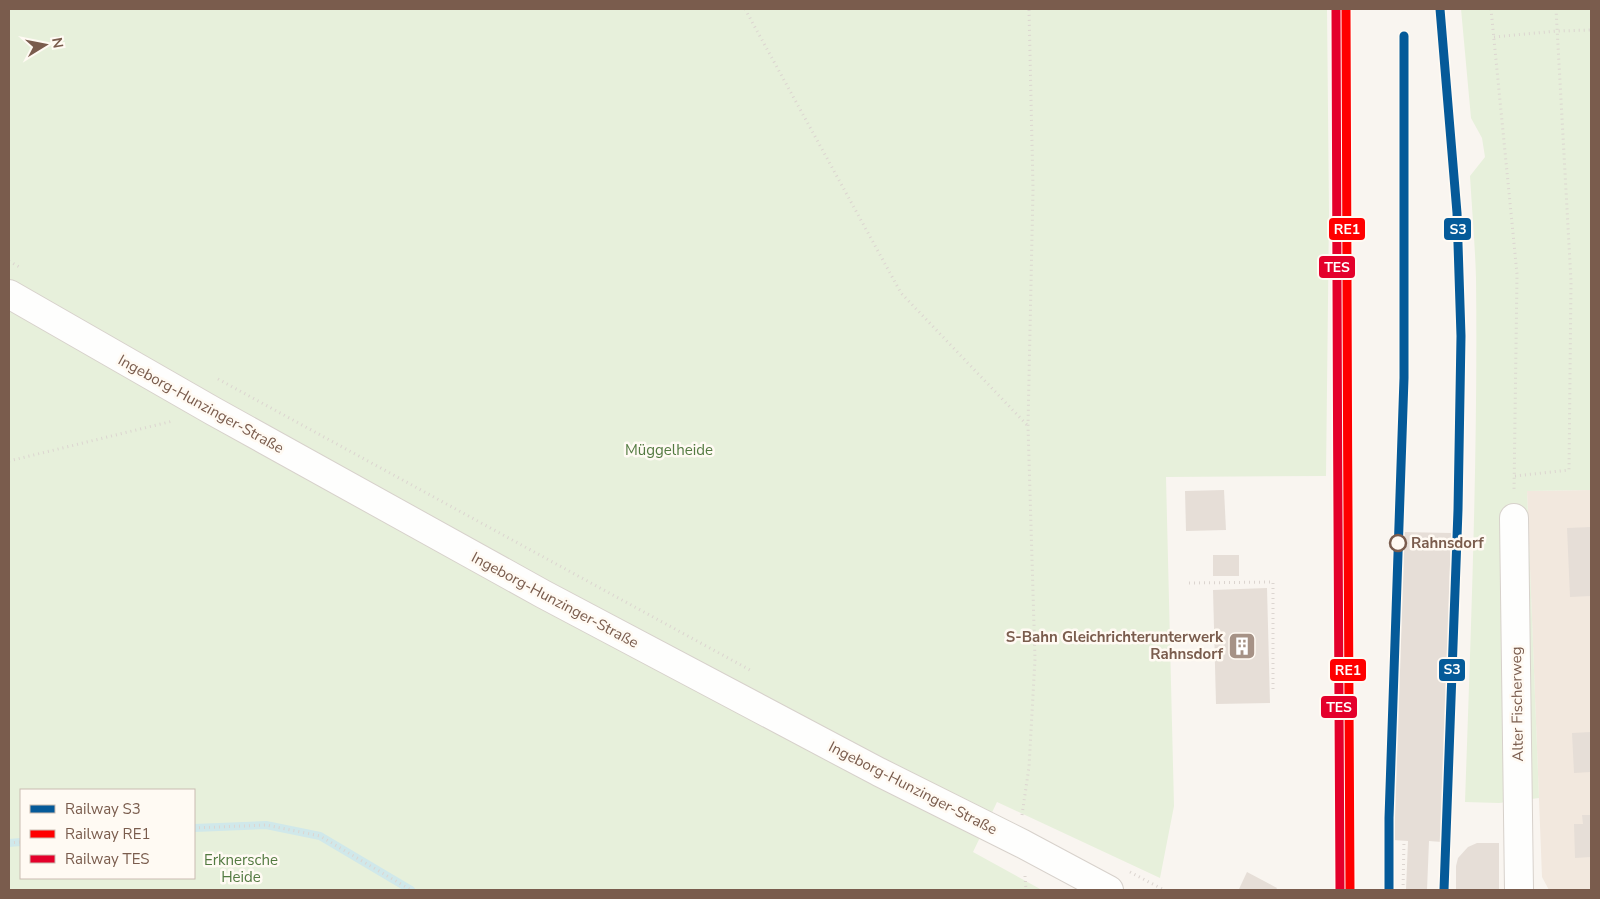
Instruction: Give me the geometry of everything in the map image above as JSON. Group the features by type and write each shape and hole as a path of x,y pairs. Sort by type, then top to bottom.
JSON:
{"street":[{"name":"Ingeborg-Hunzinger-Straße","path":"9,294 213,412 543,594 879,772 1023,844 1109,890"},
{"name":"Alter Fischerweg","path":"1514,518 1518,890"}],"path":[{"path":"745,9 901,293 1028,426"},
{"path":"1013,814 1022,818 1029,767 1035,658 1028,426 1033,189 1030,9"},
{"path":"1491,9 1517,274 1514,518"},
{"path":"1515,476 1569,470 1571,281 1556,9"},
{"path":"1494,37 1591,30"},
{"path":"228,385 753,671"},
{"path":"9,461 213,412"},
{"path":"1189,583 1273,582 1273,690"},
{"path":"195,828 266,825 320,836 411,890"},
{"path":"1403,890 1404,840"}],"shaded area":[{"path":"1591,490 1591,890 1549,890 1542,877 1527,491"}],"green space":[{"name":"Müggelheide","path":"9,9 1327,9 1329,213 1326,476 1166,477 1174,806 1160,878 997,802 973,852 1042,890 9,890"},
{"path":"1461,9 1591,9 1591,490 1527,491 1539,798 1499,803 1465,802 1474,540 1476,409 1476,278 1470,176 1485,157 1482,138 1471,118"}],"building":[{"path":"1224,490 1226,530 1186,531 1185,491"},
{"path":"1591,527 1591,596 1570,597 1567,528"},
{"path":"1402,532 1451,533 1442,842 1429,841 1427,890 1406,890 1408,841 1393,840"},
{"path":"1213,555 1239,555 1239,576 1213,576"},
{"name":"S-Bahn Gleichrichterunterwerk Rahnsdorf","path":"1267,588 1270,703 1216,704 1213,590"},
{"path":"1591,732 1591,772 1574,773 1572,733"},
{"path":"1582,815 1591,815 1591,857 1575,858 1574,824 1583,824"},
{"path":"1477,843 1499,843 1499,890 1456,890 1458,858 1468,847"},
{"path":"1247,872 1277,888 1276,890 1239,889"}],"waterway":[{"path":"195,828 266,825 320,836 411,890"},
{"path":"9,843 20,842"}],"rail line":[{"name":"TES","path":"1336,9 1340,890"},
{"name":"RE1","path":"1346,9 1350,890"},
{"name":"S3","path":"1440,9 1457,213 1461,336 1458,510 1444,890"},
{"name":"S3","path":"1389,890 1389,818 1404,378 1404,36"}],"place":[{"name":"Rahnsdorf","path":"1398,543"},
{"name":"S-Bahn Gleichrichterunterwerk Rahnsdorf","path":"1242,646"}],"park label":[{"name":"Erknersche Heide","path":"241,868"}]}
